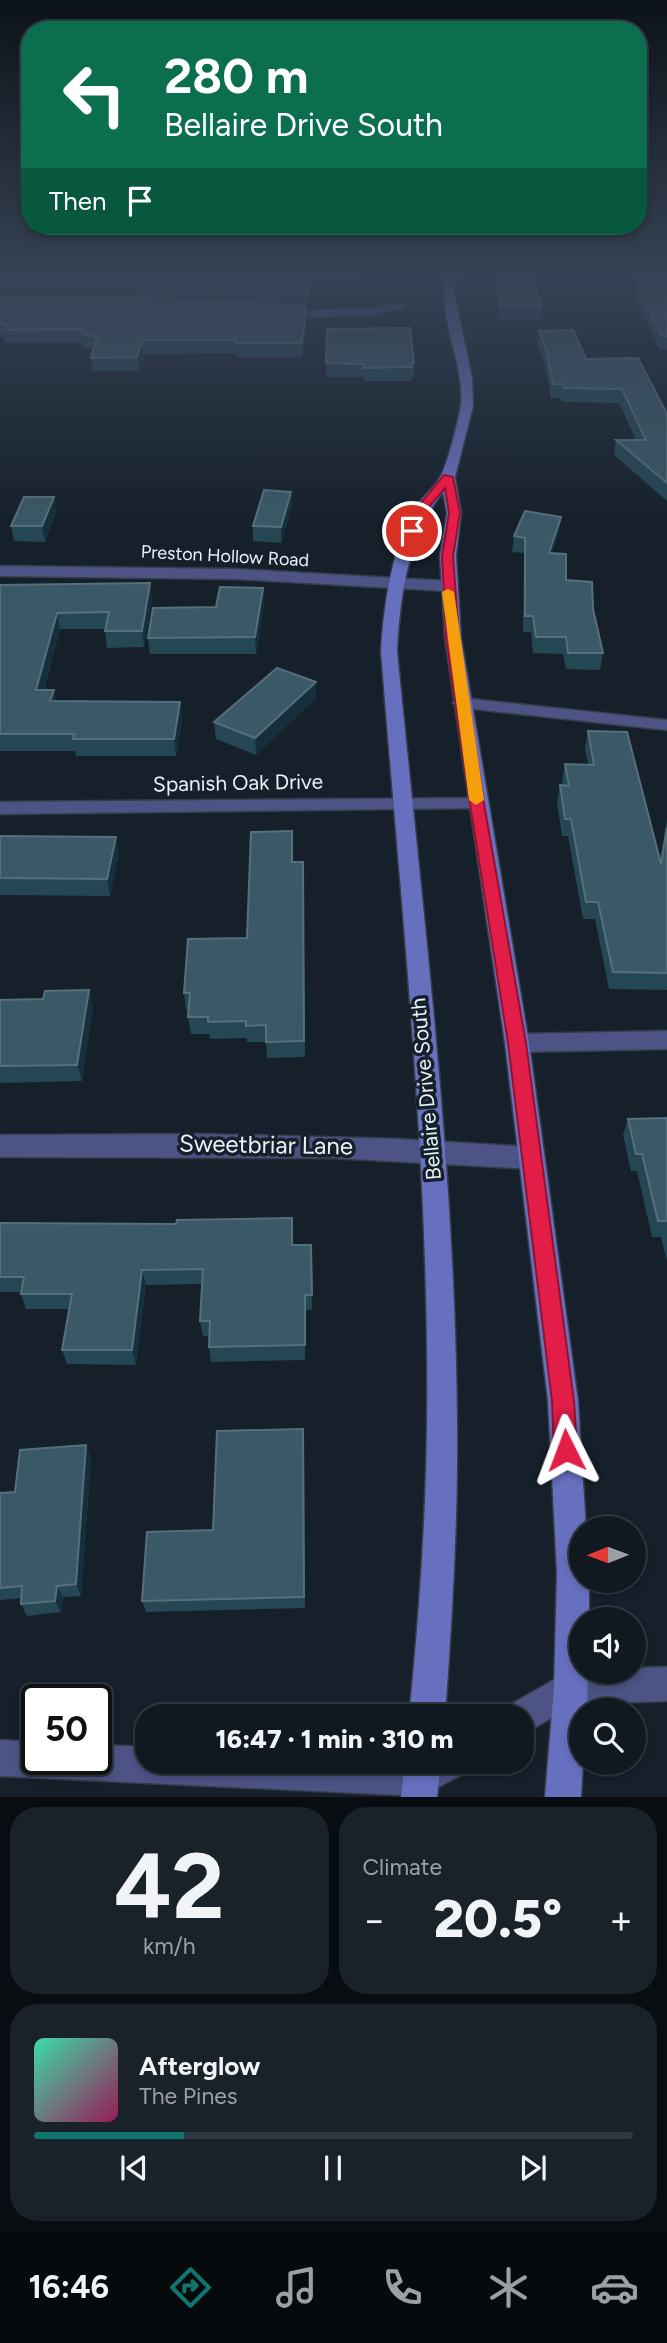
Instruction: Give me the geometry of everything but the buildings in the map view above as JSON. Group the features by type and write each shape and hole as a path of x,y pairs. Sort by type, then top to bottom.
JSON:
{"main road":[{"name":"Bellaire Drive South","path":"428,1704 439,1579 442,1421 432,1149 389,651 396,583 421,510 448,477 467,406 463,357"},
{"name":"Bellaire Drive South","path":"448,477 454,513 447,556 447,586 477,804 517,1043 563,1401 573,1573 571,1686 563,1797"}],"street":[{"name":"Preston Hollow Road","path":"0,571 222,573 447,586"},
{"path":"462,703 667,725"},
{"name":"Spanish Oak Drive","path":"0,808 477,804"},
{"path":"517,1043 667,1040"},
{"name":"Sweetbriar Lane","path":"0,1146 222,1143 432,1149 532,1157"},
{"path":"534,1709 571,1686 667,1684"},
{"path":"0,1758 427,1775"}],"slow traffic":[{"path":"448,592 476,800"}],"route":[{"path":"412,531 421,510 448,477 454,513 447,556 447,586 453,638 477,804 517,1043 563,1401 566,1450"}]}
